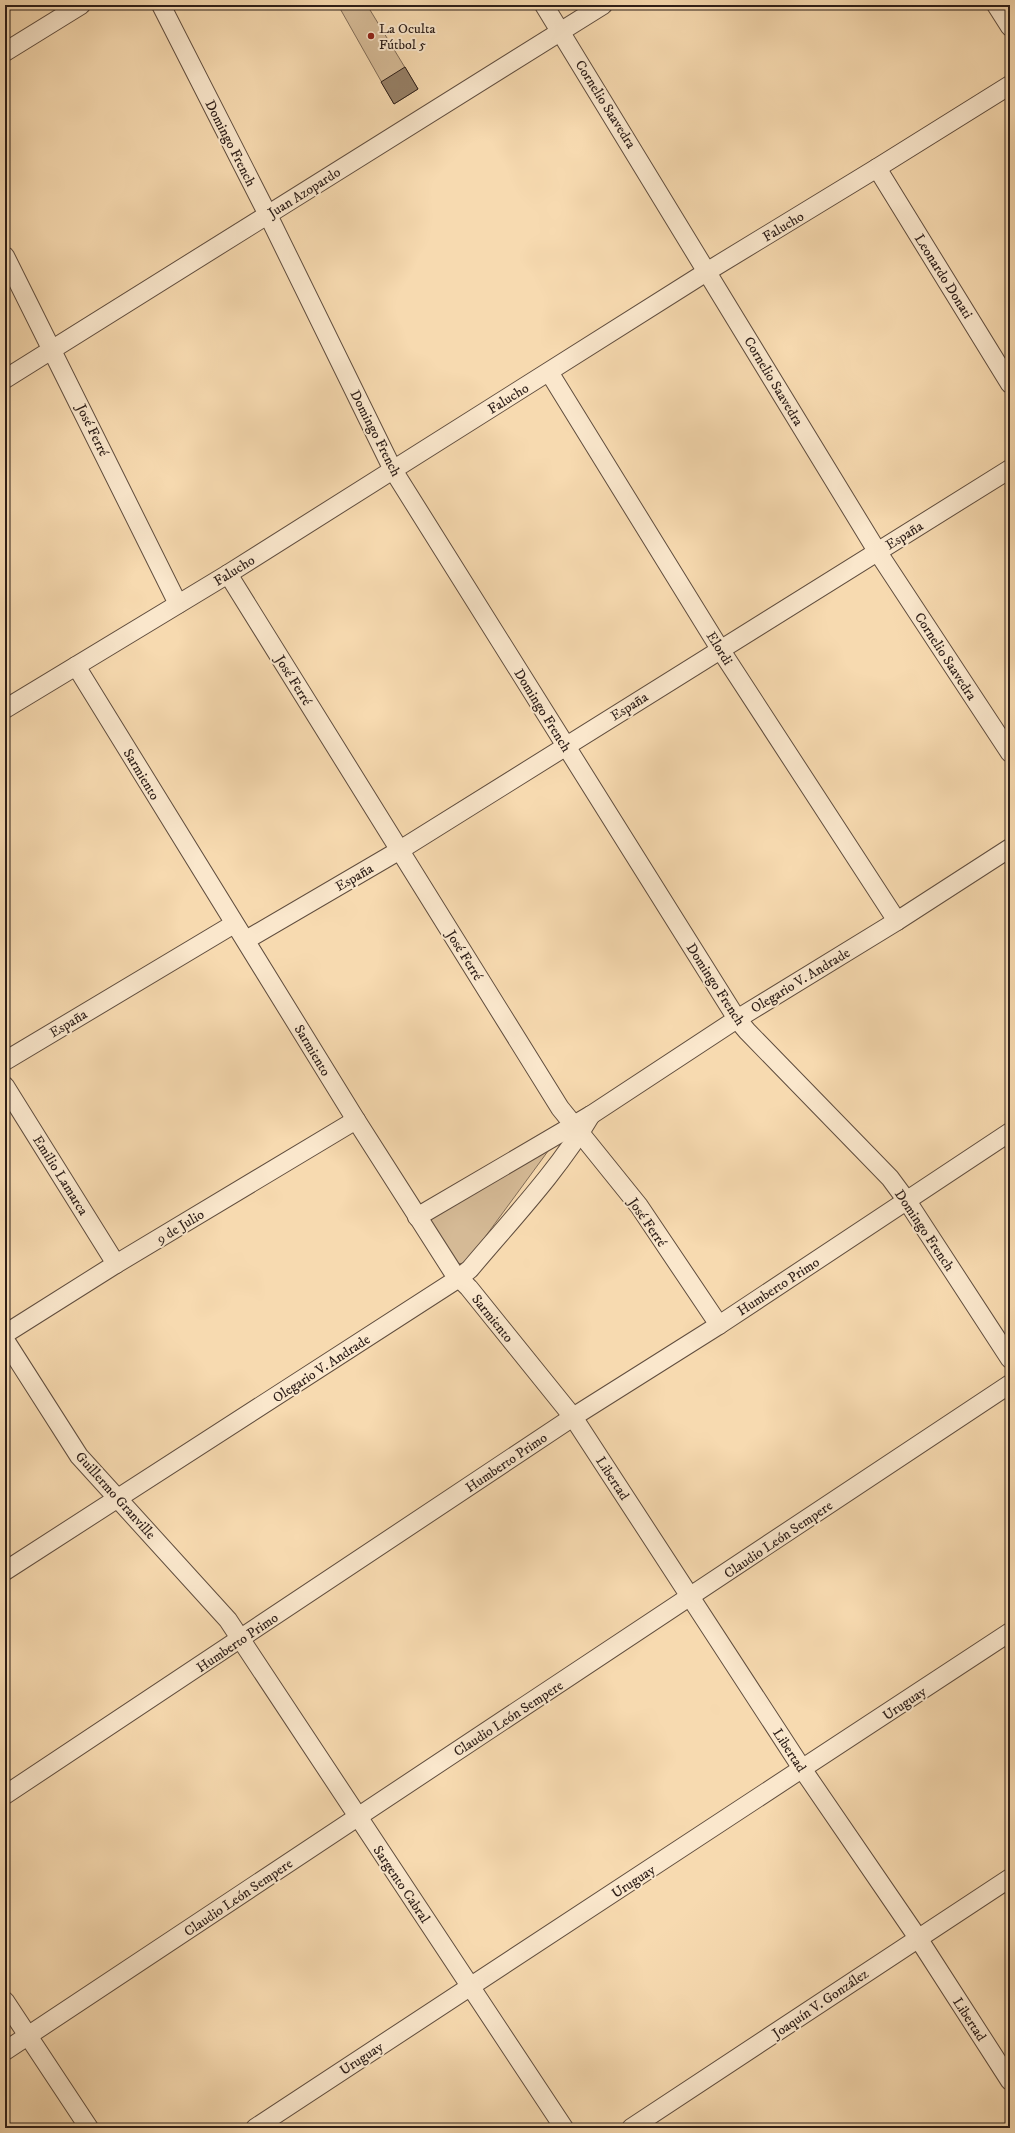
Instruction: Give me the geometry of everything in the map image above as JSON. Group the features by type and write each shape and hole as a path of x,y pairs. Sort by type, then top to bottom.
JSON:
{"street":[{"path":"5,52 81,5"},
{"name":"Domingo French","path":"161,5 268,215 393,470 737,1018 747,1031 890,1178 907,1201 1010,1360"},
{"name":"Cornelio Saavedra","path":"544,5 708,271 877,551 1010,753"},
{"name":"Juan Azopardo","path":"5,379 603,5"},
{"path":"996,5 1010,27"},
{"name":"Falucho","path":"5,709 228,574 708,271 1010,85"},
{"name":"Leonardo Donati","path":"877,168 1010,384"},
{"name":"José Ferré","path":"5,256 53,349 178,604"},
{"name":"Elordi","path":"549,372 720,649 897,921"},
{"name":"España","path":"246,940 400,850 1010,469"},
{"name":"José Ferré","path":"228,574 560,1108 576,1130 639,1206 719,1325"},
{"name":"Sarmiento","path":"76,666 234,924 246,940 417,1217 459,1278 469,1288 573,1417"},
{"name":"Olegario V. Andrade","path":"5,1571 459,1278 470,1269 540,1187 576,1130 591,1115 737,1018 897,921 1010,848"},
{"name":"España","path":"5,1061 234,924"},
{"name":"Emilio Lamarca","path":"5,1086 116,1264"},
{"name":"9 de Julio","path":"5,1334 116,1264 356,1120"},
{"name":"Olegario V. Andrade","path":"417,1217 576,1130"},
{"name":"Humberto Primo","path":"5,1795 573,1417 719,1325 1010,1132"},
{"name":"Guillermo Granville","path":"5,1340 79,1456 216,1605 241,1639"},
{"name":"Claudio León Sempere","path":"5,2051 692,1597 1010,1384"},
{"name":"Libertad","path":"573,1417 692,1597 803,1770 918,1938 1010,2081"},
{"name":"Uruguay","path":"255,2128 803,1770 1010,1632"},
{"name":"Sargento Cabral","path":"241,1639 564,2128"},
{"name":"Joaquín V. González","path":"631,2128 1010,1878"},
{"path":"5,2001 89,2128"}],"shaded area":[{"name":"La Oculta Fútbol 5","path":"338,5 367,5 418,89 394,104"},
{"path":"551,1147 466,1263 455,1264 428,1221"}],"building":[{"path":"405,67 418,89 394,104 381,82"}],"place":[{"name":"La Oculta Fútbol 5","path":"371,36"}]}
